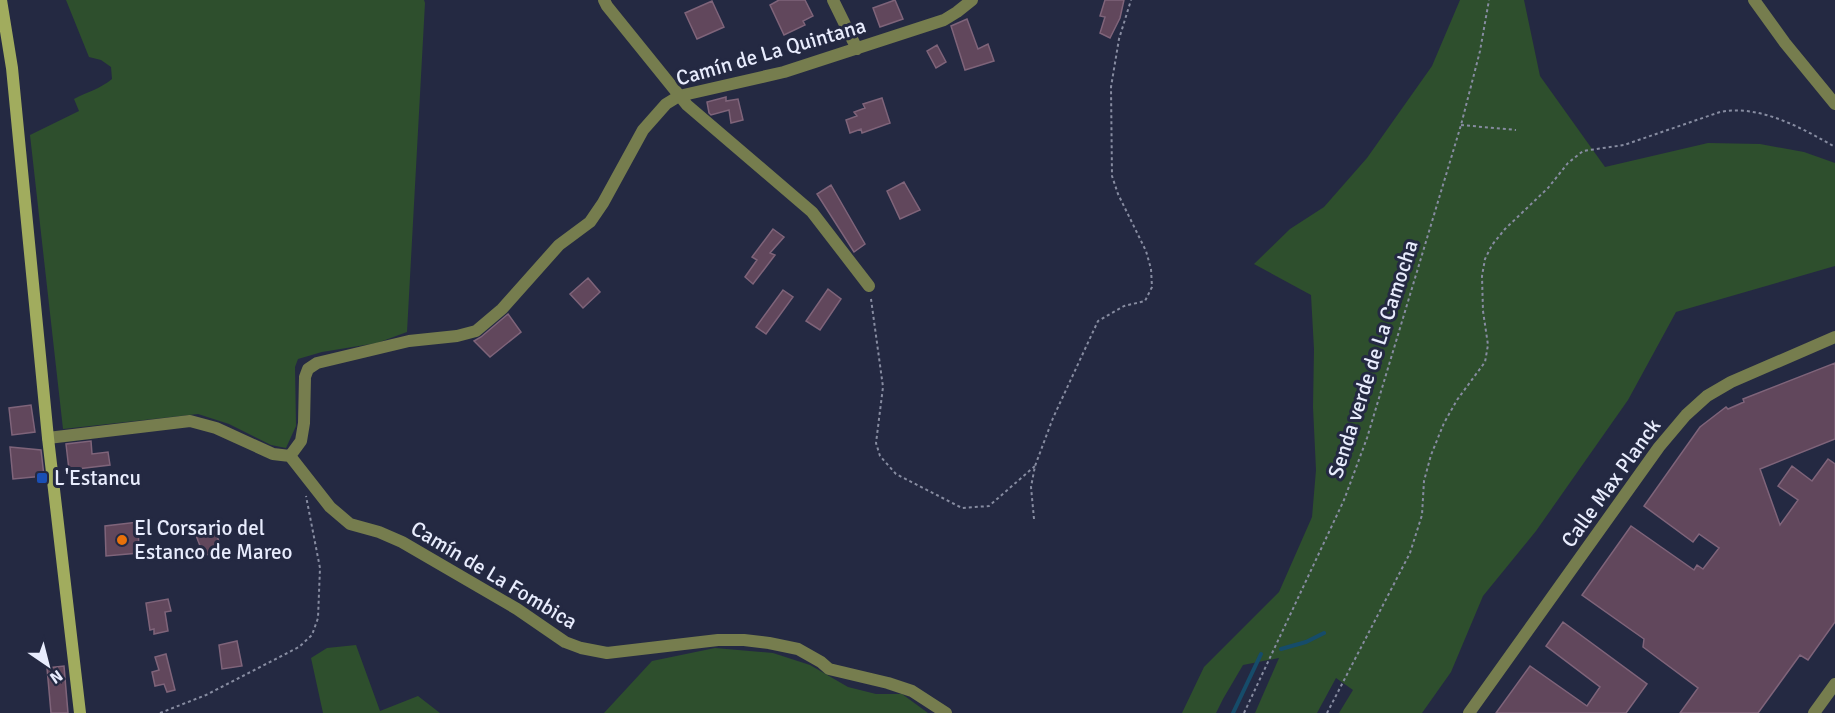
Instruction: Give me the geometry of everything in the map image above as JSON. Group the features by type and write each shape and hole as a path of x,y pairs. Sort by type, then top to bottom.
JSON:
{"street":[{"path":"1,0 12,68 48,438 80,713"},
{"path":"604,0 687,105 812,212 869,286"},
{"path":"833,0 857,49"},
{"name":"Camín de La Quintana","path":"290,456 301,441 304,423 305,377 308,369 317,363 395,344 458,336 476,331 502,309 559,245 590,222 643,130 666,104 679,96 784,72 944,20 972,0"},
{"path":"1754,0 1785,43 1835,104"},
{"name":"Calle Max Planck","path":"1469,713 1659,447 1686,415 1707,396 1731,382 1835,337"},
{"path":"48,438 190,421 216,428 273,454 290,456"},
{"name":"Camín de La Fombica","path":"290,456 330,507 350,524 379,532 402,542 517,609 565,642 581,648 608,653 718,640 769,643 798,649 829,669 912,691 946,713"},
{"path":"1814,713 1835,684"}],"path":[{"path":"1034,519 1031,487 1035,466 1053,418 1098,321 1124,306 1144,301 1152,287 1151,269 1146,251 1118,194 1112,176 1111,87 1119,39 1131,0"},
{"name":"Senda verde de La Camocha","path":"1244,713 1344,500 1367,438 1461,124 1489,0"},
{"path":"1327,713 1410,553 1422,516 1424,481 1431,455 1444,423 1457,400 1485,362 1488,345 1483,311 1482,276 1485,259 1492,245 1505,229 1540,196 1568,163 1583,151 1631,143 1720,112 1733,109 1762,114 1806,131 1835,147"},
{"path":"1461,124 1516,130"},
{"path":"869,286 883,387 876,443 880,456 896,474 962,508 989,506 1035,466"},
{"path":"160,713 206,695 299,647 312,635 318,618 320,568 305,491"}],"green space":[{"path":"66,0 424,0 407,332 377,343 322,352 298,359 295,367 296,426 286,448 271,445 229,424 198,414 63,429 30,135 79,111 74,99 112,79 111,67 101,60 89,57"},
{"path":"1460,0 1524,0 1540,76 1605,167 1708,143 1760,144 1804,152 1835,163 1835,266 1676,312 1628,400 1536,531 1483,596 1451,672 1422,713 1339,713 1353,690 1336,678 1317,713 1255,713 1279,658 1243,665 1216,713 1182,713 1204,667 1279,592 1312,517 1316,470 1311,295 1254,264 1290,229 1324,207 1367,158 1432,66"},
{"path":"356,645 380,711 418,696 440,713 323,713 311,658 327,648"},
{"path":"715,648 773,653 810,665 848,687 876,694 902,694 928,713 604,713 652,661"}],"building":[{"path":"779,0 805,0 813,16 803,21 805,25 784,35 770,5"},
{"path":"895,0 903,19 880,27 873,8"},
{"path":"1105,0 1124,0 1120,18 1110,38 1100,33 1105,17 1100,16"},
{"path":"712,1 724,27 697,39 685,13"},
{"path":"967,19 978,49 988,44 994,61 965,70 951,26"},
{"path":"937,45 946,62 936,68 927,51"},
{"path":"726,97 726,101 738,99 743,120 731,123 729,110 711,115 709,113 707,102"},
{"path":"882,98 890,123 862,133 861,129 850,133 846,120 857,116 854,112 865,108 863,104"},
{"path":"904,182 920,210 900,219 887,191"},
{"path":"831,185 865,244 854,252 817,194"},
{"path":"773,229 784,237 770,253 775,255 753,284 745,277 757,260 752,257"},
{"path":"588,278 600,292 583,308 570,294"},
{"path":"828,289 841,299 820,330 806,321"},
{"path":"783,290 793,297 766,334 756,327"},
{"path":"508,314 521,332 490,357 474,341"},
{"path":"1835,363 1835,439 1760,469 1780,525 1798,500 1778,486 1792,466 1812,481 1828,459 1835,464 1835,622 1808,660 1800,655 1758,713 1680,713 1698,688 1643,647 1644,639 1582,595 1631,526 1694,570 1697,565 1703,569 1719,548 1699,534 1693,542 1644,506 1700,427 1726,407 1728,409 1744,402 1743,399"},
{"path":"31,405 35,432 12,435 9,408"},
{"path":"91,441 92,454 108,452 110,465 69,470 66,444"},
{"path":"10,447 41,450 44,476 13,479"},
{"name":"El Corsario del Estanco de Mareo","path":"138,522 139,553 106,556 105,526"},
{"path":"212,525 222,548 204,556 195,533"},
{"path":"168,599 171,611 165,612 168,631 154,634 154,629 150,630 146,603"},
{"path":"1563,622 1647,684 1626,713 1496,713 1530,666 1587,706 1600,687 1546,646"},
{"path":"237,641 242,666 222,669 219,645"},
{"path":"166,654 175,690 167,692 164,684 155,686 152,672 159,670 155,657"},
{"path":"64,666 68,713 51,713 47,668"}],"waterway":[{"path":"1281,649 1306,642 1324,633"},
{"path":"1233,713 1261,654"}],"place":[{"name":"L'Estancu","path":"42,478"},
{"name":"El Corsario del Estanco de Mareo","path":"122,540"}]}
